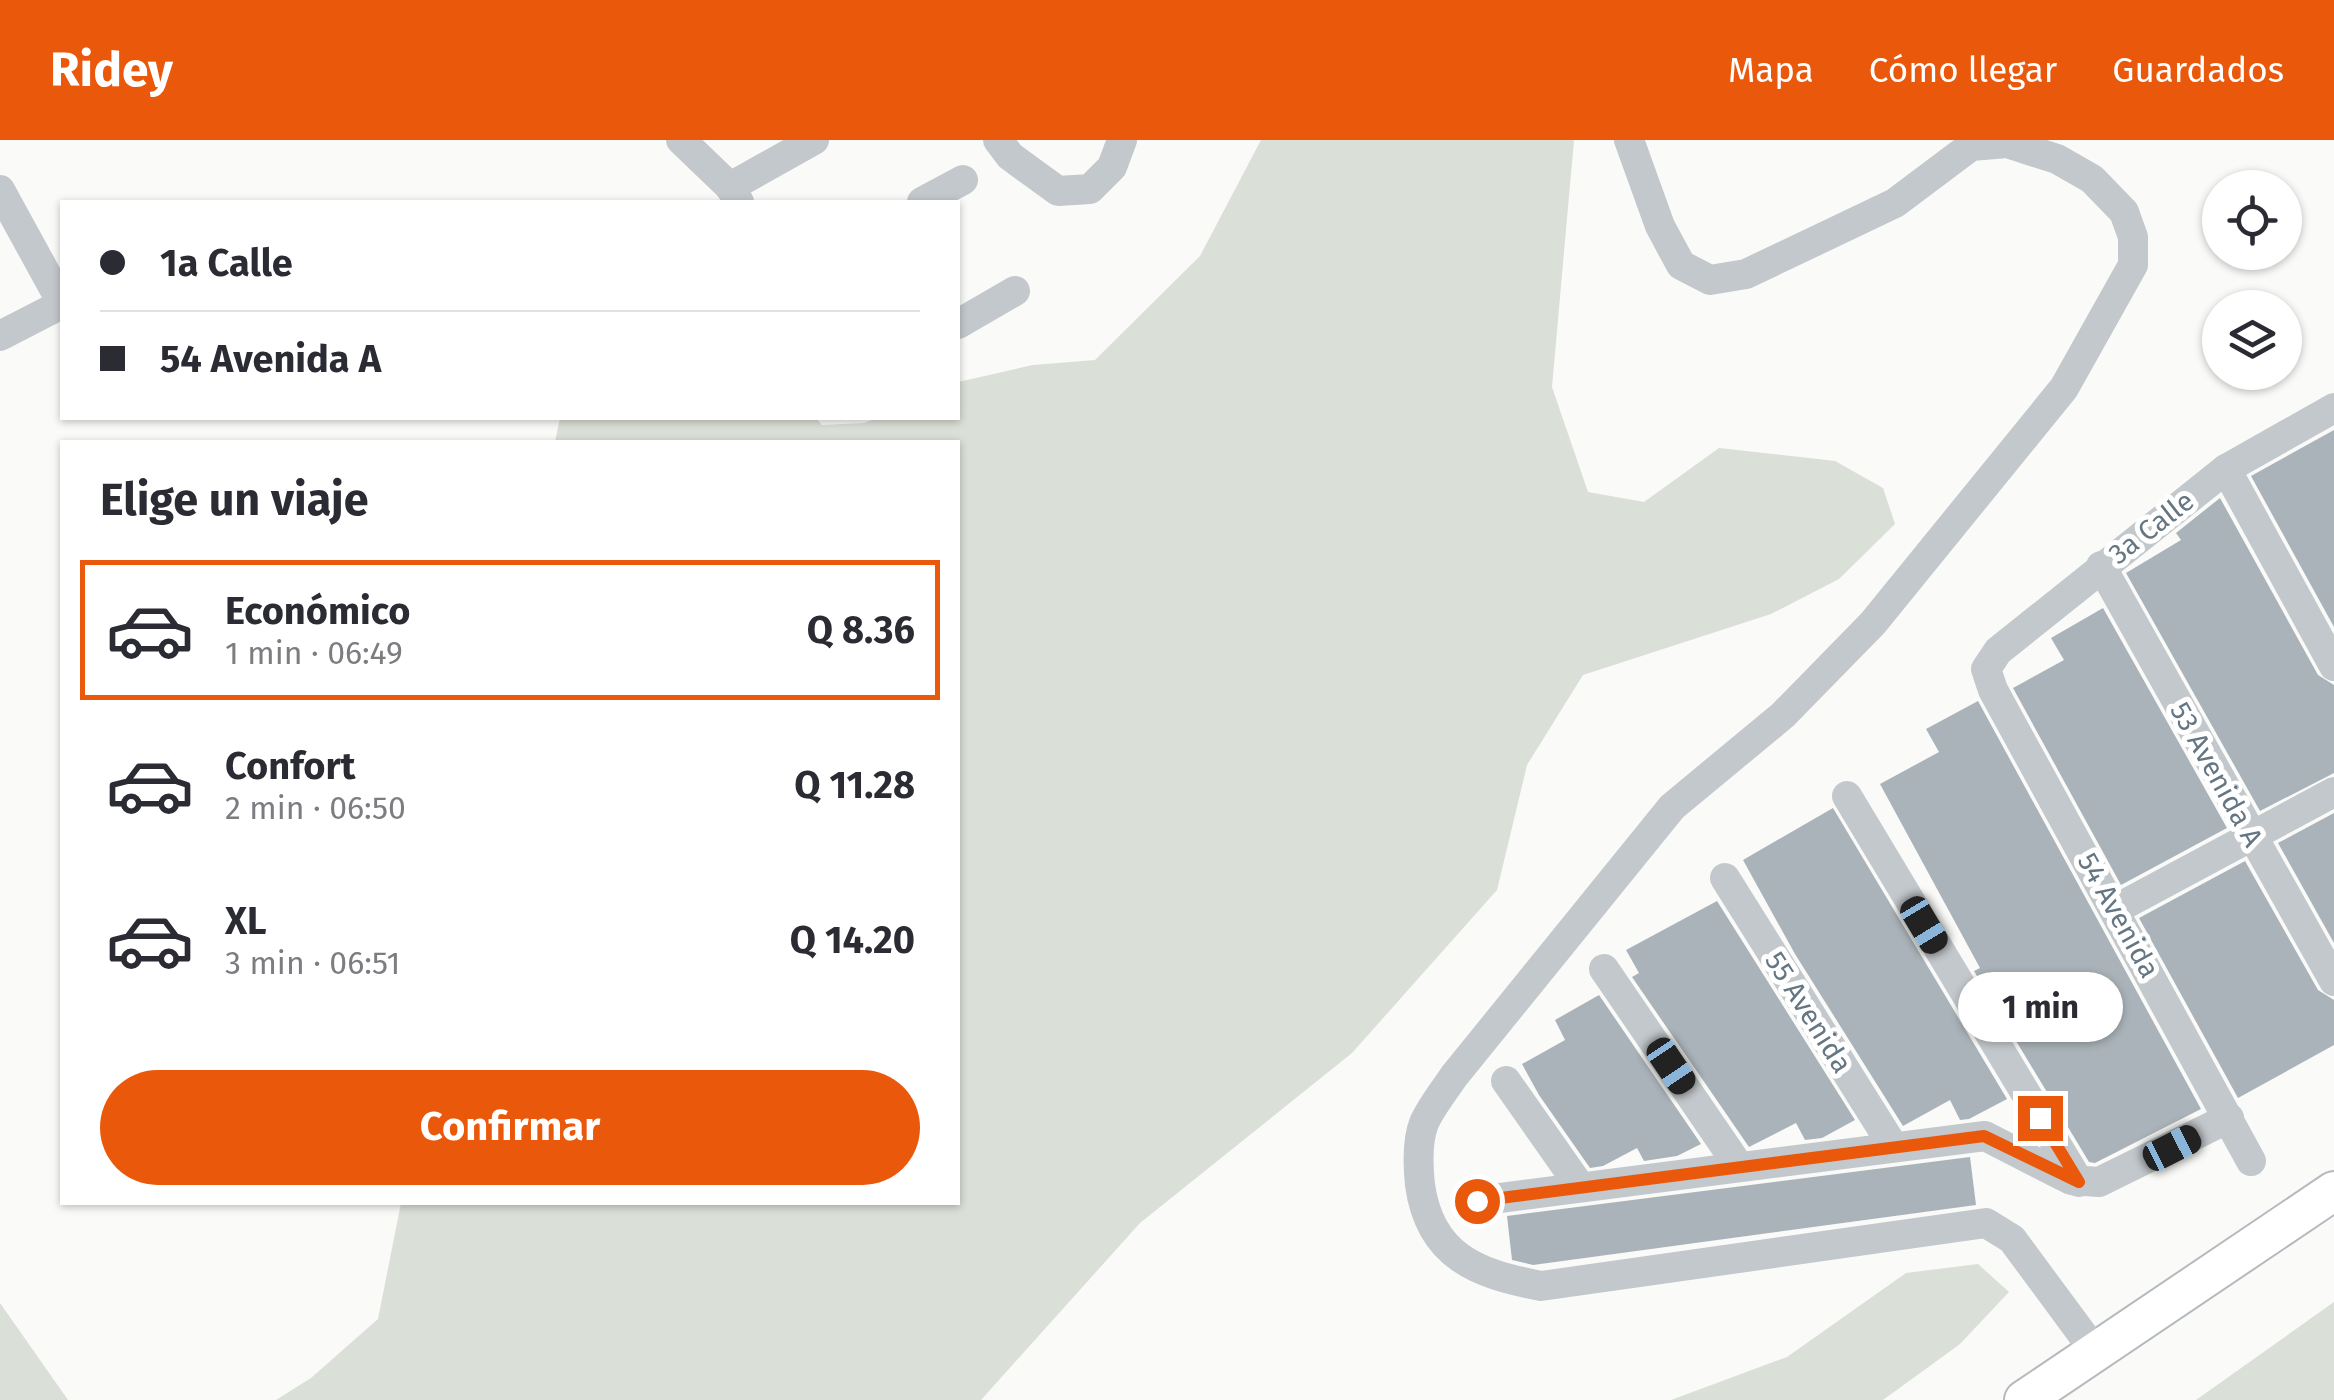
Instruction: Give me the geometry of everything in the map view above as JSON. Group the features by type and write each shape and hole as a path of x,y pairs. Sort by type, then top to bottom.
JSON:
{"main road":[{"path":"2024,1400 2334,1191"}],"street":[{"path":"681,140 734,195 814,140"},
{"path":"998,140 1010,156 1058,191 1090,189 1112,167 1122,140"},
{"path":"1630,140 1660,226 1681,265 1710,280 1746,274 1895,202 1971,146 2008,143 2057,159 2092,179 2124,212 2132,237 2133,264 2064,388 1873,622 1783,714 1672,807 1454,1076 1424,1124 1418,1166 1423,1205 1439,1240 1471,1266 1491,1277 1541,1286 1986,1222 2012,1239 2094,1350"},
{"path":"926,200 963,180"},
{"path":"3,203 60,301"},
{"path":"960,323 1015,291"},
{"path":"0,336 60,305"},
{"name":"3a Calle","path":"1986,669 1998,651 2226,469 2334,408"},
{"path":"2226,469 2334,666"},
{"name":"53 Avenida A","path":"2101,566 2334,982"},
{"name":"54 Avenida","path":"1986,669 1992,690 2116,908 2251,1161"},
{"path":"2116,908 2334,792"},
{"path":"1847,796 2079,1182"},
{"name":"55 Avenida","path":"1726,878 1893,1146"},
{"path":"1604,968 1738,1164"},
{"path":"1506,1080 1580,1185"},
{"path":"1477,1201 1738,1164 1984,1136 2079,1182 2115,1177 2229,1118"}],"shaded area":[{"path":"1261,140 1574,140 1552,387 1588,492 1644,502 1719,448 1835,461 1883,488 1895,524 1839,579 1771,614 1583,675 1527,765 1497,890 1352,1053 1140,1223 981,1400 276,1400 311,1378 378,1319 401,1205 960,1205 960,440 555,440 560,420 818,420 822,425 872,420 960,420 960,382 1033,365 1095,360 1200,256"},
{"path":"1978,1264 2009,1292 1960,1344 1883,1400 1671,1400 1787,1357 1906,1273"},
{"path":"2334,1302 2334,1400 2196,1400"},
{"path":"0,1303 68,1400 0,1400"}],"building":[{"path":"2334,430 2334,627 2251,476"},
{"path":"2220,498 2318,675 2334,685 2334,773 2260,811 2126,573 2181,540 2176,533"},
{"path":"2103,608 2227,828 2121,885 2013,688 2064,660 2051,638"},
{"path":"1978,701 2201,1109 2095,1163 2089,1162 1974,971 1980,968 1880,784 1939,752 1926,729"},
{"path":"1833,808 2007,1099 1969,1119 1960,1120 1950,1100 1903,1126 1795,954 1743,860"},
{"path":"2334,813 2334,943 2278,843"},
{"path":"2245,861 2318,990 2334,1000 2334,1045 2238,1098 2139,918"},
{"path":"1717,901 1855,1120 1822,1138 1805,1140 1796,1123 1749,1147 1632,977 1639,973 1626,950"},
{"path":"1599,995 1701,1144 1677,1156 1644,1161 1637,1148 1603,1166 1590,1168 1539,1095 1522,1064 1565,1040 1555,1020"},
{"path":"1970,1157 1976,1205 1533,1265 1512,1260 1507,1216"}],"route":[{"path":"1477,1201 1738,1164 1984,1136 2079,1182 2040,1118"}]}
